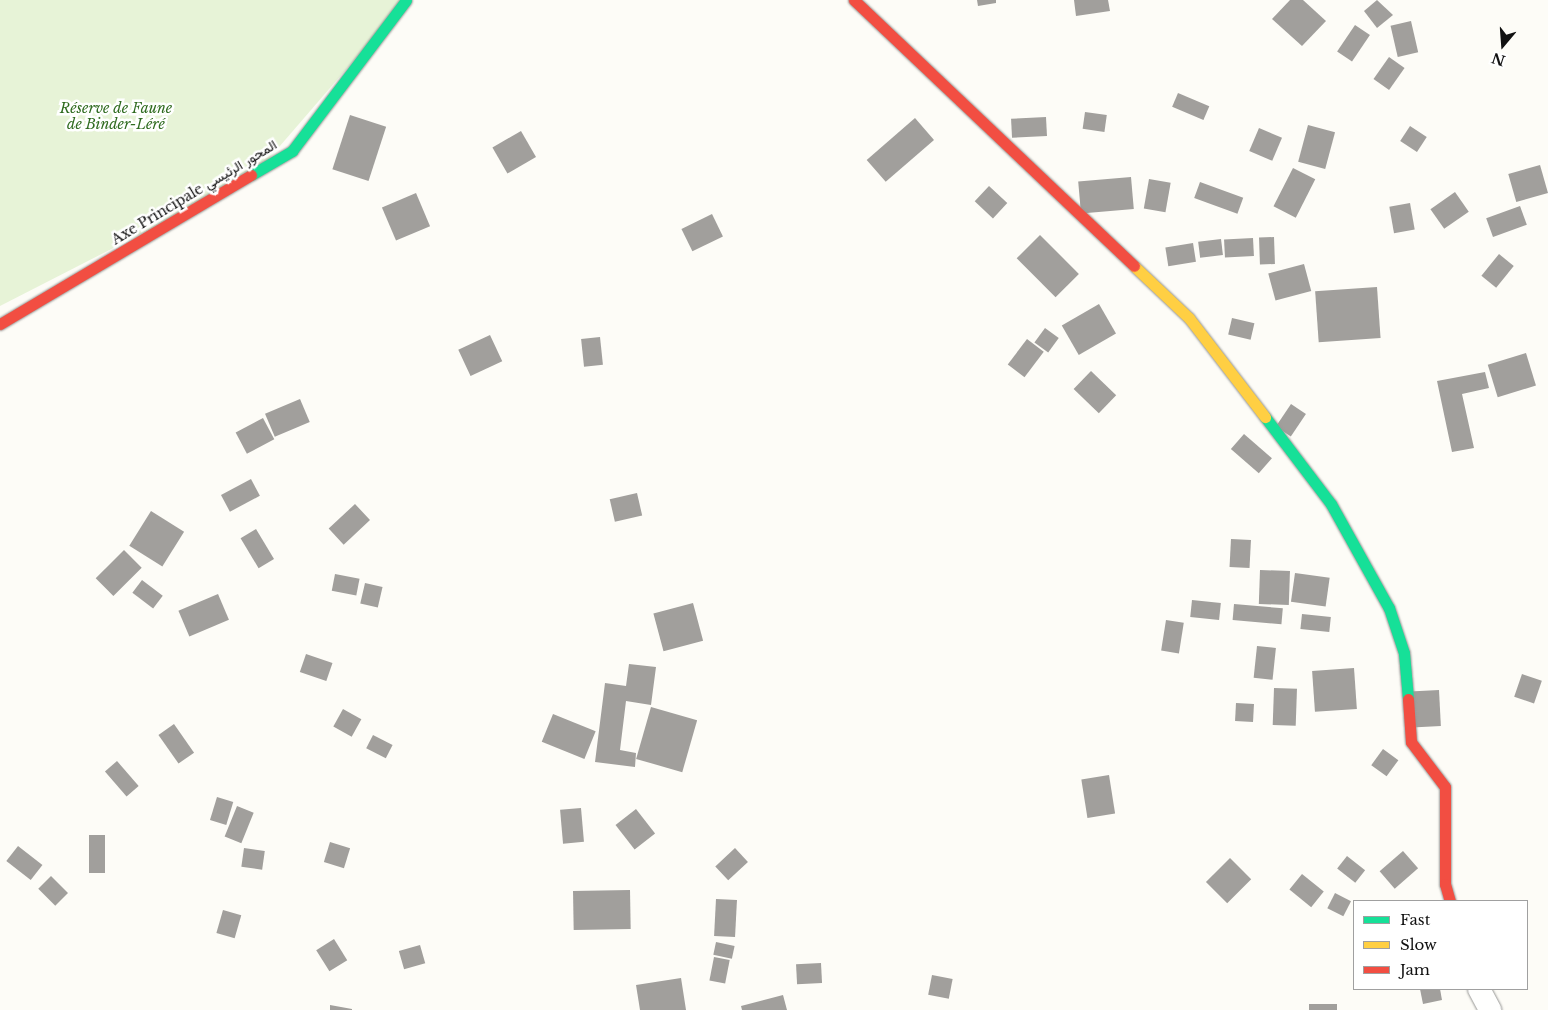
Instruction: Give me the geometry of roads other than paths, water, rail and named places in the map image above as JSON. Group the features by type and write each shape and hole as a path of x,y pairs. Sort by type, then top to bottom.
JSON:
{"street":[{"name":"Axe Principale المحور الرئيسي","path":"0,324 292,151 406,0"},
{"path":"854,0 1189,318 1331,504 1389,608 1404,653 1411,742 1445,787 1445,884 1450,900"},
{"path":"1480,990 1490,1010"}],"park label":[{"name":"Réserve de Faune de Binder-Léré","path":"116,116"}]}
